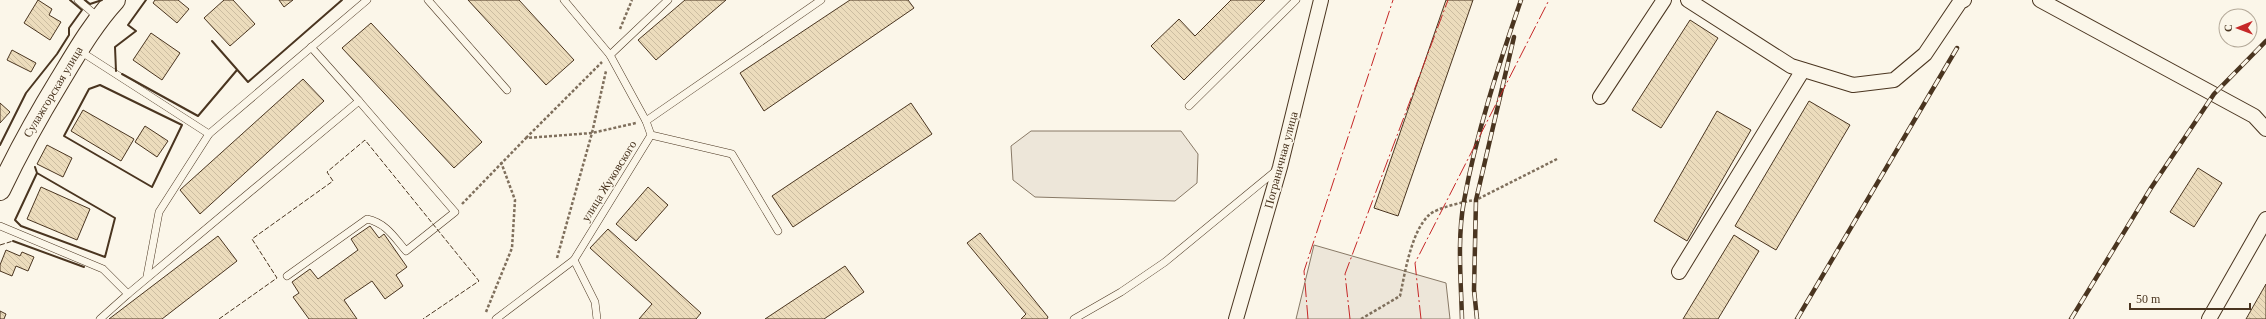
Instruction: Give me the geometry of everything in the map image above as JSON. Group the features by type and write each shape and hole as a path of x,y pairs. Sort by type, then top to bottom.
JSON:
{"main road":[{"name":"Сулажгорская улица","path":"0,190 21,145 78,50 99,18 115,0"}],"street":[{"name":"Пограничная улица","path":"1236,319 1280,167 1320,0"},
{"path":"1600,97 1664,0"},
{"path":"1688,0 1791,66 1853,85 1894,80 1925,54 1960,2 1964,0"},
{"path":"2040,0 2254,116 2266,129"},
{"path":"1679,272 1804,70"},
{"path":"2209,319 2266,219"}],"lane":[{"path":"78,0 99,18"},
{"path":"147,276 159,212 209,134 367,0"},
{"path":"428,0 507,90"},
{"name":"улица Жуковского","path":"496,319 574,260 650,135 646,121 610,54 564,0"},
{"path":"610,54 668,0"},
{"path":"646,121 821,0"},
{"path":"1189,106 1296,0"},
{"path":"287,276 366,219 378,222 387,228 406,251 455,212 311,47"},
{"path":"78,50 209,134"},
{"path":"100,319 147,276 359,101"},
{"path":"650,135 732,154 778,231"},
{"path":"1074,319 1121,292 1165,262 1280,167"},
{"path":"0,226 103,269 128,294"},
{"path":"574,260 595,302 597,319"}],"path":[{"path":"552,278 592,133 610,54 632,0"},
{"path":"455,212 501,162 610,54"},
{"path":"526,138 592,133 646,121"},
{"path":"1361,319 1400,296 1412,242 1429,215 1464,202 1476,200 1557,158"},
{"path":"483,319 512,248 516,200 501,162"}],"shaded area":[{"path":"1031,131 1181,131 1198,154 1197,183 1175,201 1035,197 1013,180 1011,146"},
{"path":"1314,245 1446,283 1450,319 1296,319"}],"building":[{"path":"38,0 52,9 49,15 61,22 50,40 24,23"},
{"path":"155,0 178,0 189,9 177,23 153,3"},
{"path":"224,0 233,0 255,24 230,46 204,18"},
{"path":"279,0 293,0 284,7"},
{"path":"468,0 519,0 574,60 546,85"},
{"path":"685,0 726,0 656,60 638,40"},
{"path":"850,0 908,0 914,8 764,111 740,73"},
{"path":"1231,0 1265,0 1184,80 1151,46 1179,19 1195,36"},
{"path":"1446,0 1473,0 1398,216 1374,208"},
{"path":"1690,20 1718,38 1661,128 1632,110"},
{"path":"371,23 482,142 454,168 342,48"},
{"path":"151,33 180,53 162,80 133,60"},
{"path":"12,50 36,63 31,72 7,60"},
{"path":"303,79 324,101 200,214 180,190"},
{"path":"1809,101 1850,125 1776,250 1735,226"},
{"path":"0,103 10,112 0,123"},
{"path":"911,103 932,134 793,227 772,196"},
{"path":"83,110 134,139 121,161 71,131"},
{"path":"1717,111 1751,130 1687,241 1654,221"},
{"path":"145,126 168,141 157,157 135,142"},
{"path":"47,145 72,158 63,177 37,164"},
{"path":"2198,168 2222,183 2194,227 2170,212"},
{"path":"41,187 90,209 77,240 27,219"},
{"path":"648,187 668,205 636,241 616,224"},
{"path":"370,226 379,238 384,234 407,267 396,275 403,286 385,299 372,281 344,300 357,319 309,319 293,297 299,293 292,282 310,269 318,279 358,250 351,239"},
{"path":"608,229 701,313 696,319 639,319 652,304 590,248"},
{"path":"980,233 1048,317 1047,319 1021,319 1026,314 967,243"},
{"path":"1734,235 1759,251 1718,319 1683,319"},
{"path":"218,236 237,261 162,319 109,319"},
{"path":"6,250 20,256 22,252 34,257 28,271 16,266 12,276 0,271 0,265"},
{"path":"845,266 864,292 824,319 765,319"},
{"path":"2266,284 2266,319 2246,319"},
{"path":"0,311 6,314 4,319 0,319"}],"railway":[{"path":"1462,319 1460,245 1464,201 1475,150 1496,74 1521,0"},
{"path":"1477,319 1474,290 1476,200 1514,37"},
{"path":"2071,319 2151,188 2214,94 2266,41"},
{"path":"1797,319 1957,48"}],"fence":[{"path":"219,319 277,278 252,239 333,181 327,172 365,140 479,281 423,319"},
{"path":"0,245 13,241"}],"wall":[{"path":"0,145 26,93 57,54 69,35 69,28 82,10 70,0"},
{"path":"85,0 90,4 102,0"},
{"path":"116,71 115,47 136,31 128,25 146,0"},
{"path":"212,41 248,82 342,0"},
{"path":"122,74 198,116 237,70"},
{"path":"100,85 182,125 152,187 64,136 89,89 100,85"},
{"path":"35,167 37,173 15,220 21,226 105,257 115,218 37,173"},
{"path":"13,241 84,267"}],"power":[{"path":"1308,319 1304,271 1393,0"},
{"path":"1350,319 1345,274 1448,0"},
{"path":"1421,319 1415,263 1549,0"}]}
